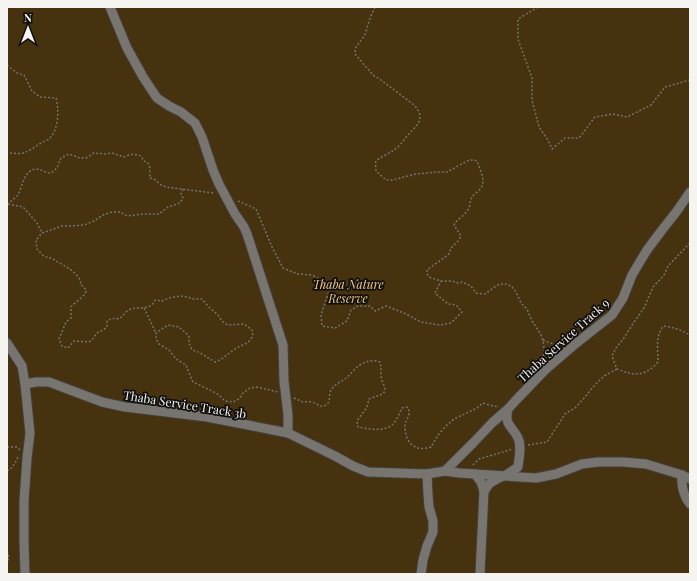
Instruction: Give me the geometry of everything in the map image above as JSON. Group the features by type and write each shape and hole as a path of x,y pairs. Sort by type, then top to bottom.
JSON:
{"street":[{"path":"110,7 127,48 142,77 158,98 181,112 194,123 202,137 213,170 235,214 248,234 281,338 288,433"},
{"name":"Thaba Service Track 9","path":"445,471 542,374 574,345 612,315 623,298 632,275 647,250 690,192"},
{"path":"7,343 22,366 30,434 24,500 25,574"},
{"name":"Thaba Service Track 3b","path":"25,384 49,382 102,402 118,406 207,417 288,433 368,472 427,474 445,471 536,478 556,474 582,464 598,462 623,462 646,464 686,477"},
{"path":"484,491 490,483 497,478 506,476 518,466 520,446 518,437 508,422 506,416 508,409"},
{"path":"421,574 423,560 433,532 427,474"},
{"path":"475,474 481,482 484,491 480,574"},
{"path":"686,477 682,480 683,487 690,504"}],"path":[{"path":"375,7 365,35 356,47 355,54 368,68 372,75 414,105 420,113 418,124 413,131 401,144 377,161 376,171 386,180 392,180 416,174 447,172 469,160 477,161 483,177 483,183 471,199 471,205 467,211 462,217 456,220 454,225 461,236 451,248 449,254 427,270 427,274 429,277 441,281 462,282 471,286 476,293 480,294 485,294 500,284 507,284 512,287 521,303 527,309 543,340 544,349 542,374"},
{"path":"538,7 518,19 518,39 532,78 532,100 539,127 552,149 565,138 579,138 595,117 613,114 627,117 651,105 665,87 690,80"},
{"path":"7,65 17,73 24,75 32,91 40,97 56,98 58,103 57,126 49,139 35,148 20,154 7,152"},
{"path":"8,204 17,196 24,180 31,171 38,169 45,173 51,173 57,168 61,158 69,154 80,158 86,158 94,154 112,153 124,157 134,154 139,155 148,163 150,178 154,179 161,185 166,187 225,194"},
{"path":"156,334 168,325 179,327 189,336 189,343 192,350 205,354 215,362 236,348 246,344 251,340 253,335 252,330 244,324 228,325 222,321 202,299 194,299 183,296 162,301 155,300 150,306 131,309 119,319 110,319 107,327 97,332 89,342 74,341 68,348 62,346 59,339 66,322 71,318 71,307 84,296 86,289 81,285 79,278 65,266 43,255 37,249 36,240 42,233 62,226 84,225 112,212 120,212 127,216 159,214 168,207 180,203 183,198 181,194 183,188"},
{"path":"237,200 256,210 283,268 298,274 312,275 331,286 321,315 322,326 335,328 347,321 351,310 358,306 370,306 375,312 386,306 421,322 440,325 451,323 462,312 456,305 448,304 435,293 441,281"},
{"path":"8,204 23,207 37,223 42,233"},
{"path":"690,244 668,266 664,275 653,287 644,308 612,356 617,368 627,373 643,374 653,368 658,362 658,333 663,326 680,330 690,335"},
{"path":"144,308 159,344 169,350 176,359 186,365 193,382 220,395 225,400 233,402 239,399 243,393 250,388 257,387 286,394 303,402 314,402 317,405 324,406 329,402 331,390 339,382 362,364 376,361 380,362 385,391 382,394 369,398 367,407 357,421 358,427 369,429 382,429 388,427 395,422 402,408 407,407 410,412 410,415 405,423 407,437 410,443 415,447 424,449 431,447 438,435 454,419 477,408 483,403 508,409"},
{"path":"543,340 549,343 563,344"},
{"path":"465,473 479,459 520,446 547,442 565,414 575,408 604,376 617,368"},
{"path":"7,447 17,447 20,449 20,452"},
{"path":"7,471 11,469 19,455"},
{"path":"7,551 9,557 7,564"}],"green space":[{"name":"Thaba Nature Reserve","path":"7,7 690,7 690,574 7,574"}]}
